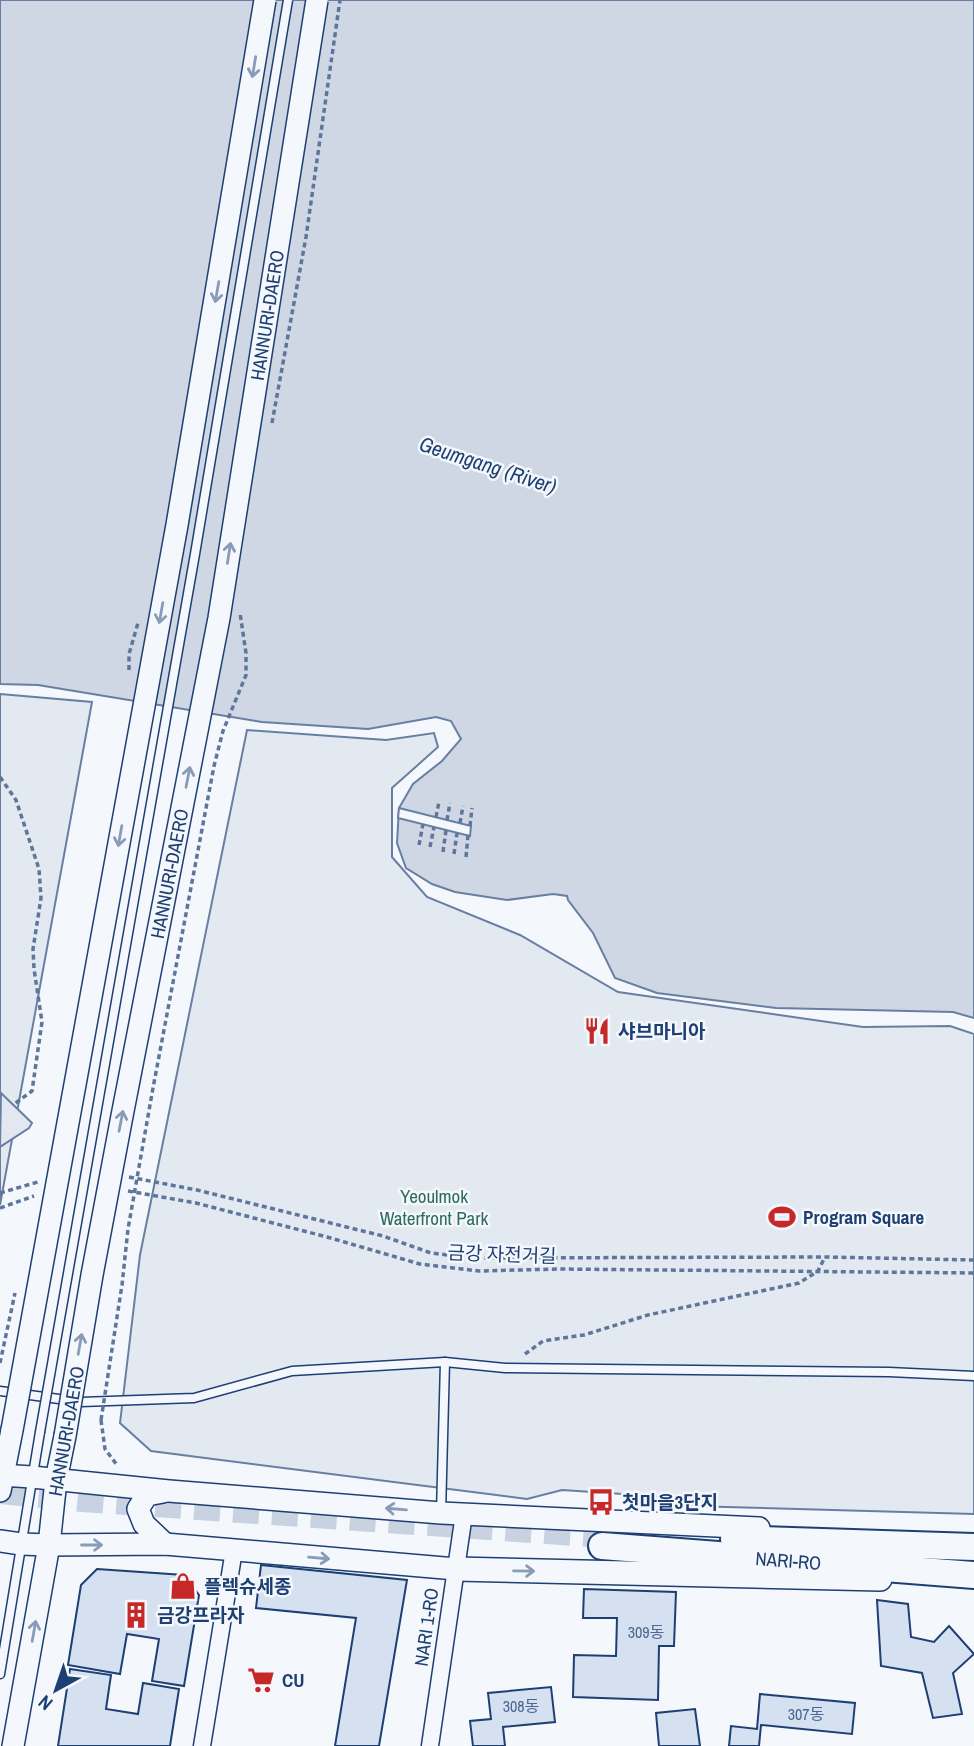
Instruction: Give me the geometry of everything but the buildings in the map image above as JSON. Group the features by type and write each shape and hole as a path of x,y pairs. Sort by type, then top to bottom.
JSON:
{"main road":[{"name":"NARI-RO","path":"974,1547 603,1540 974,1575"},
{"path":"456,1569 974,1581"}],"street":[{"path":"265,0 177,525 1,1480 32,1477 441,1513 974,1539"},
{"name":"HANNURI-DAERO","path":"13,1746 49,1545 56,1480 117,1142 219,618 317,0"},
{"path":"165,1544 144,1524 138,1509 147,1495 169,1491"},
{"name":"NARI 1-RO","path":"430,1746 464,1514"},
{"path":"0,1541 49,1545 165,1544 456,1569"},
{"path":"202,1746 234,1550"}],"lane":[{"path":"0,1674 32,1477 195,555 288,0"},
{"path":"441,1513 445,1362"},
{"path":"0,1391 82,1402 194,1398 292,1371 445,1362 505,1368 889,1372 974,1376"}],"path":[{"path":"0,777 16,800 39,869 41,898 33,949 42,1022 32,1091 13,1105"},
{"path":"436,817 439,802"},
{"path":"447,820 450,803"},
{"path":"460,823 463,806"},
{"path":"470,826 472,808"},
{"path":"419,845 423,824"},
{"path":"430,847 434,827"},
{"path":"443,852 446,830"},
{"path":"454,854 457,833"},
{"path":"466,857 468,835"},
{"path":"122,1176 197,1190 383,1236 431,1253 472,1258 974,1259"},
{"path":"0,1193 47,1180"},
{"name":"금강 자전거길","path":"126,1190 196,1203 420,1264 479,1271 559,1269 974,1273"},
{"path":"0,1208 35,1196"},
{"path":"505,1368 542,1341 584,1335 649,1315 799,1283 818,1271 825,1257"},
{"path":"101,1420 104,1449 117,1465"}],"green space":[{"path":"0,694 92,702 0,1205"},
{"name":"Yeoulmok Waterfront Park","path":"247,730 386,740 434,733 438,747 392,788 392,857 427,897 520,935 618,992 863,1027 950,1026 974,1034 974,1514 689,1506 653,1496 562,1490 527,1499 151,1451 120,1423 140,1255"}],"shaded area":[{"path":"1,1093 32,1123 29,1128 0,1147"}],"water":[{"name":"Geumgang (River)","path":"0,0 974,0 974,1018 953,1012 776,1008 657,993 615,978 593,933 567,896 553,894 507,900 455,892 432,884 406,868 397,843 399,808 413,784 442,761 461,739 451,721 436,717 368,729 262,722 38,685 0,684"}],"pier":[{"path":"399,808 471,826 470,836 398,818"}],"tunnel":[{"path":"0,1491 604,1535"}],"place":[{"name":"샤브마니아","path":"597,1031"},
{"name":"Program Square","path":"782,1217"},
{"name":"첫마을3단지","path":"601,1502"},
{"name":"플렉슈세종","path":"183,1586"},
{"name":"금강프라자","path":"136,1615"},
{"name":"CU","path":"261,1680"}]}
